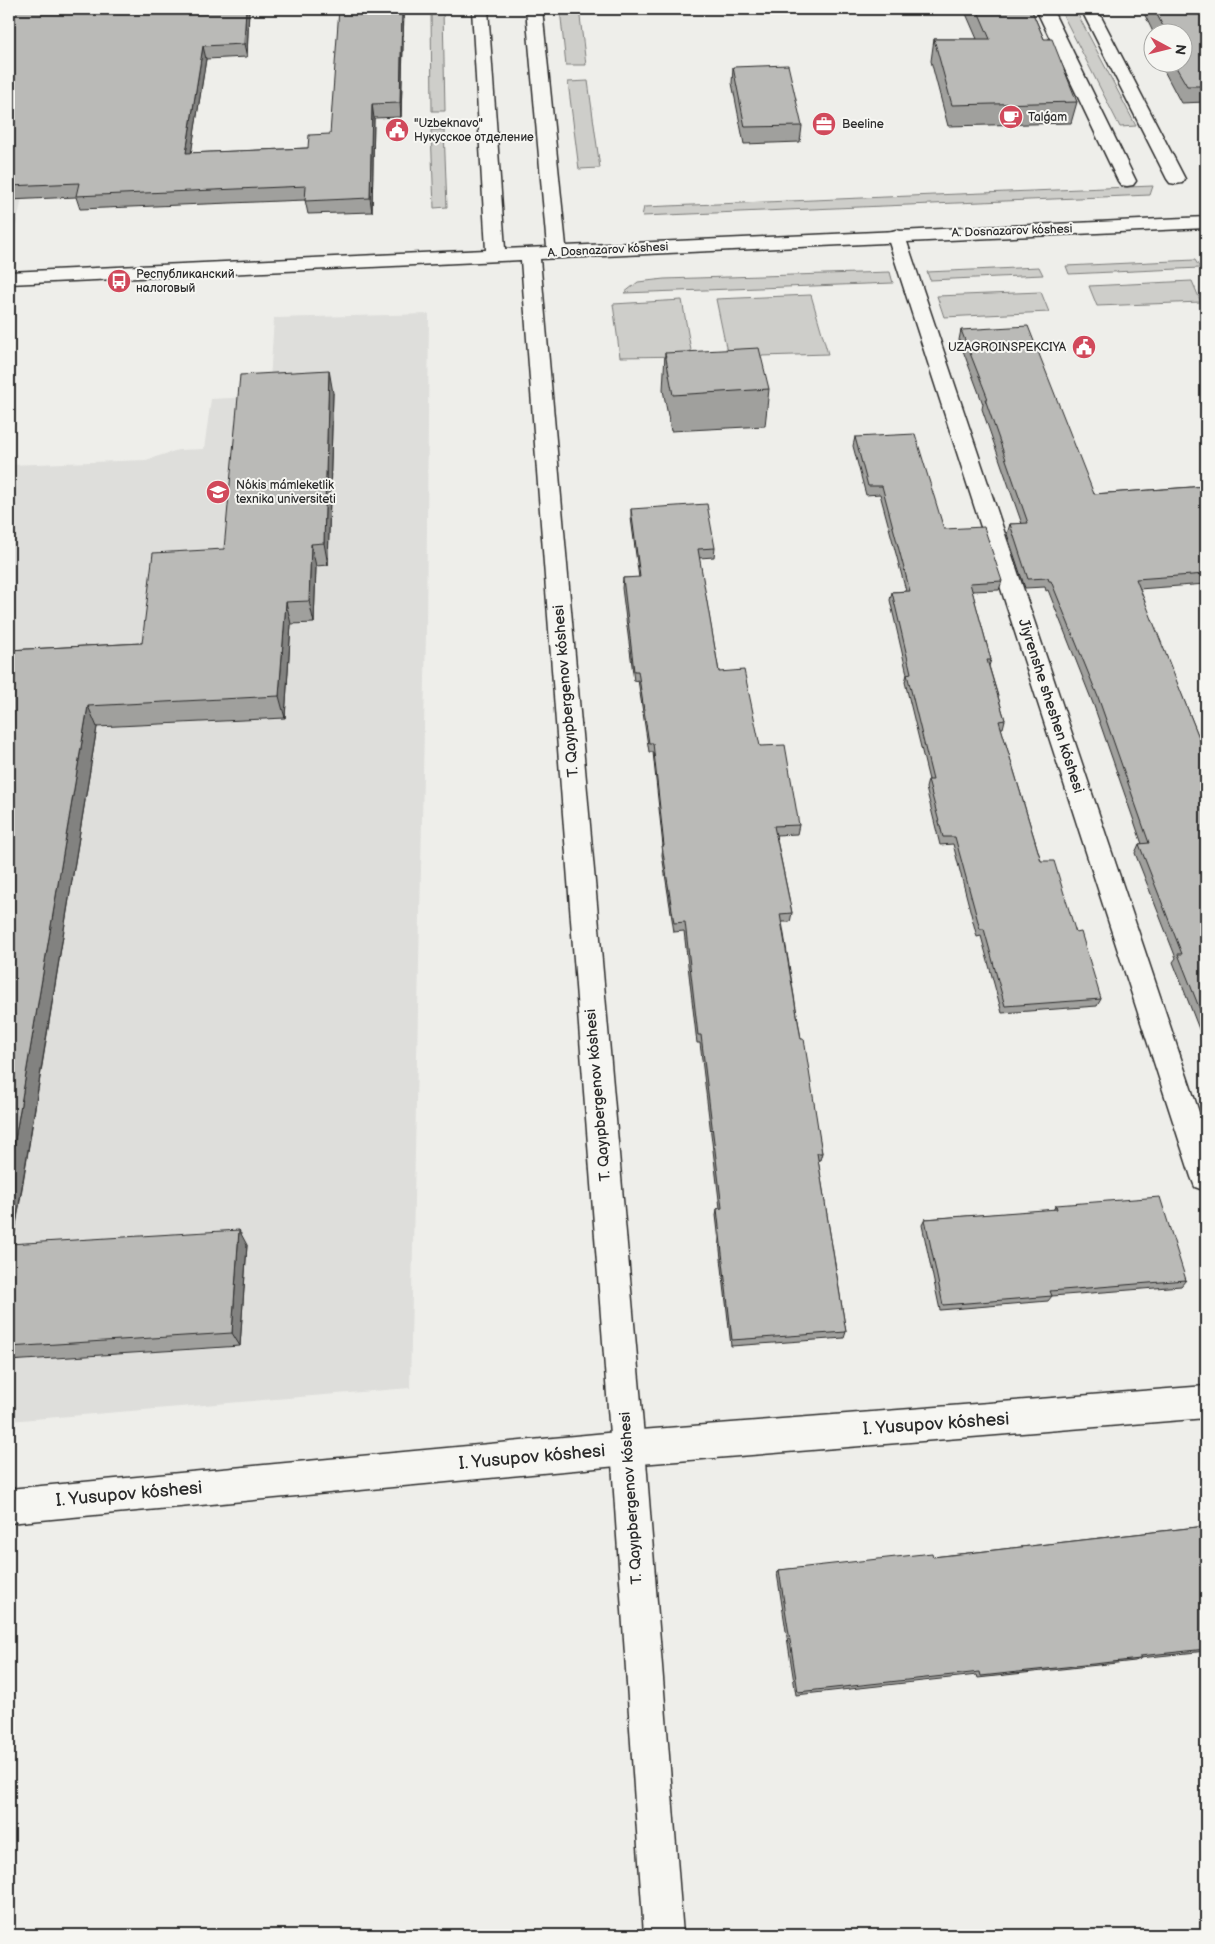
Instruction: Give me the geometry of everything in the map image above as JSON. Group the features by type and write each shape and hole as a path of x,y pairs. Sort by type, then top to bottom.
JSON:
{"street":[{"path":"480,9 496,256"},
{"name":"T. Qayıpbergenov kóshesi","path":"534,9 544,254 664,1935"},
{"path":"1044,9 1127,181"},
{"path":"1089,9 1176,179"},
{"name":"A. Dosnazarov kóshesi","path":"9,278 1206,222"},
{"name":"Jiyrenshe sheshen kóshesi","path":"896,236 1206,1177"},
{"name":"I. Yusupov kóshesi","path":"9,1506 628,1448 1206,1402"}],"shaded area":[{"path":"431,9 443,9 445,111 432,111"},
{"path":"560,9 579,9 586,65 566,65"},
{"path":"1060,9 1075,9 1136,126 1120,127"},
{"path":"588,81 600,168 579,169 568,82"},
{"path":"431,130 444,130 447,207 434,208"},
{"path":"37,131 15,230 9,230 9,132"},
{"path":"1153,186 1150,195 642,216 644,207"},
{"path":"1195,260 1200,268 1069,274 1066,266"},
{"path":"1039,267 1043,275 930,280 927,272"},
{"path":"890,272 893,283 624,293 638,282 664,279"},
{"path":"1192,281 1201,302 1097,306 1089,286"},
{"path":"1041,292 1049,312 944,317 937,296"},
{"path":"811,295 828,354 728,357 716,299"},
{"path":"682,300 692,356 620,357 613,304"},
{"path":"429,314 426,633 410,1388 9,1421 9,465 146,460 178,450 204,449 211,399 269,396 274,318"}],"building":[{"path":"9,9 246,9 244,44 203,46 186,153 308,148 309,135 330,134 339,9 402,9 400,103 372,104 370,198 305,201 306,186 76,196 79,183 9,186"},
{"path":"977,9 1031,9 1044,39 1052,39 1077,102 952,105 934,39 990,39"},
{"path":"1154,9 1206,9 1206,86 1187,86 1179,72 1192,72 1192,22 1161,22"},
{"path":"788,65 802,126 745,127 733,67"},
{"path":"1028,326 1094,494 1206,486 1206,574 1136,579 1206,755 1206,1025 1178,954 1182,954 1139,844 1149,843 1098,697 1051,581 1048,578 1028,579 1010,524 1028,523 985,399 988,399 961,330"},
{"path":"759,348 769,389 673,395 665,353"},
{"path":"329,370 324,543 311,544 309,601 286,602 279,696 88,706 9,1175 9,650 142,643 153,553 224,549 240,375"},
{"path":"915,434 944,529 984,527 1002,581 970,583 991,660 987,660 1005,720 999,721 1041,861 1054,861 1076,933 1081,932 1101,999 1005,1006 984,929 980,929 955,837 943,837 928,780 933,780 907,674 911,673 892,592 910,591 882,486 868,486 855,437"},
{"path":"707,504 715,548 698,549 719,672 744,670 760,746 785,745 799,825 774,826 792,913 780,914 801,1039 804,1039 822,1153 817,1153 846,1332 732,1340 717,1209 722,1208 701,1035 698,1035 685,922 674,923 662,846 664,846 653,743 649,743 638,671 634,671 623,578 640,577 631,509"},
{"path":"1160,1197 1186,1280 1050,1291 1052,1296 943,1305 925,1219 1057,1209 1056,1205"},
{"path":"239,1230 232,1333 9,1347 9,1244"},
{"path":"1206,1526 1206,1649 1140,1656 1140,1659 981,1676 980,1672 798,1692 779,1570 932,1553 933,1557"}],"place":[{"name":"Talǵam","path":"1011,117"},
{"name":"Beeline","path":"824,124"},
{"name":"\"Uzbeknavo\" Нукусское отделение","path":"397,130"},
{"name":"Республиканский налоговый","path":"119,281"},
{"name":"UZAGROINSPEKCIYA","path":"1084,347"},
{"name":"Nókis mámleketlik texnika universiteti","path":"218,492"}]}
